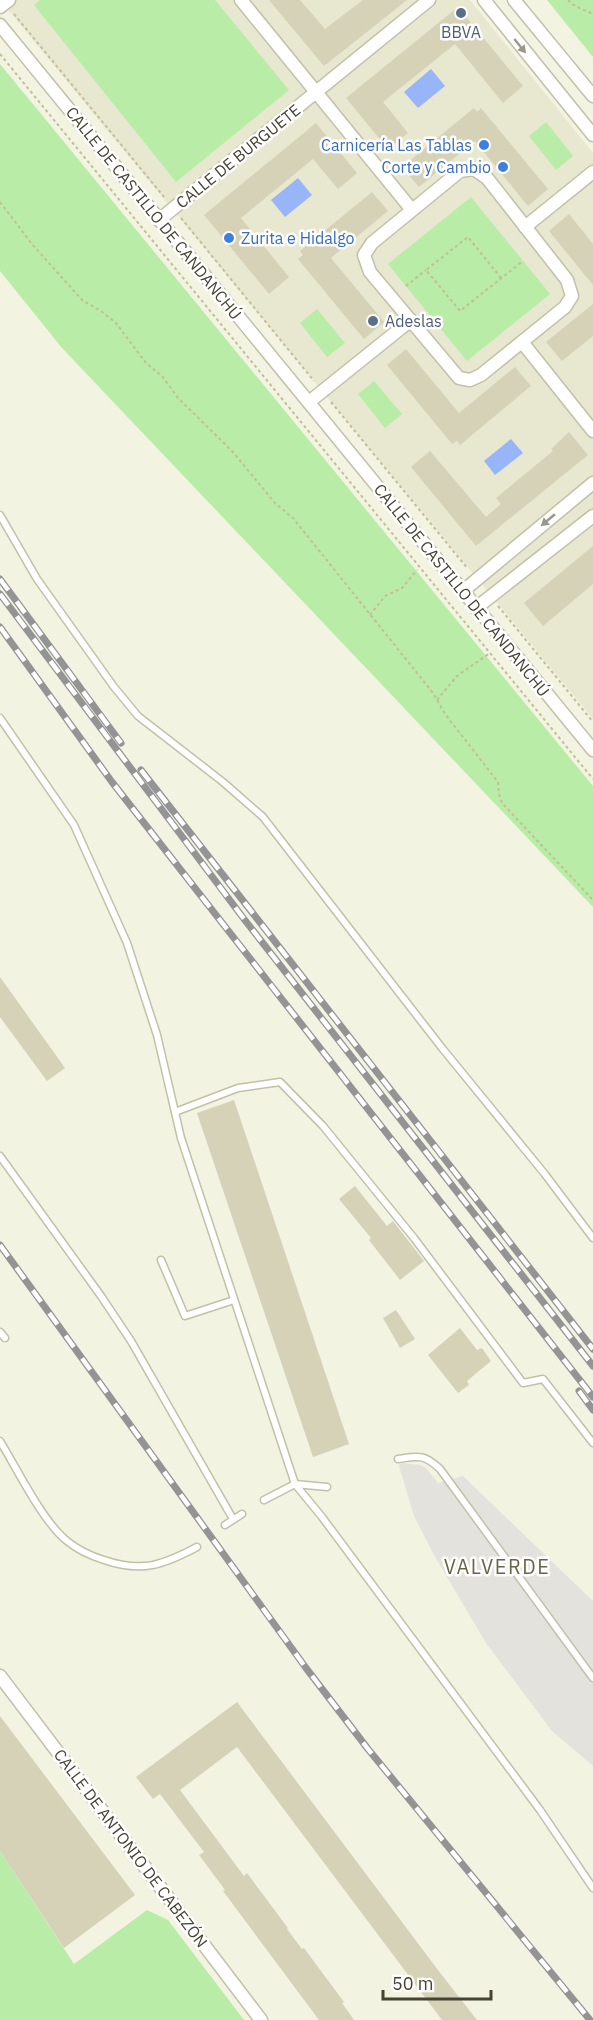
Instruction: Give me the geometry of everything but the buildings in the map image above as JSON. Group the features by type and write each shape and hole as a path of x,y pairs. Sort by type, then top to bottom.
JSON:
{"street":[{"path":"0,7 9,0"},
{"path":"241,0 316,92"},
{"name":"CALLE DE BURGUETE","path":"159,220 429,0"},
{"path":"484,0 593,135"},
{"path":"514,0 593,96"},
{"name":"CALLE DE CASTILLO DE CANDANCHÚ","path":"0,25 593,750"},
{"name":"CALLE DE BURGUETE","path":"316,92 412,210"},
{"path":"474,169 487,178 525,227 567,280 572,296 565,307 481,375 470,380 459,378 370,272 364,255 372,243 460,171 474,169"},
{"path":"525,227 593,172"},
{"path":"309,402 411,320"},
{"path":"522,342 593,431"},
{"path":"463,591 593,483"},
{"path":"476,608 593,516"},
{"name":"CALLE DE ANTONIO DE CABEZÓN","path":"0,1676 261,2020"}],"lane":[{"path":"0,515 37,579 138,717 223,782 263,817 593,1238"},
{"path":"0,718 74,825 127,943 157,1035 181,1138 294,1484 329,1527 540,1810 593,1888"},
{"path":"175,1112 238,1089 280,1082 323,1126 414,1238 523,1383 543,1379 593,1443"},
{"path":"0,1156 131,1341 233,1520"},
{"path":"160,1260 185,1316 234,1299"},
{"path":"0,1332 5,1338"},
{"path":"0,1441 53,1527 83,1552 130,1568 166,1563 196,1547"},
{"path":"398,1459 420,1455 440,1469 593,1678"},
{"path":"264,1500 294,1484 327,1487"},
{"path":"225,1525 242,1514"}],"path":[{"path":"568,0 574,6 593,14"},
{"path":"13,13 166,200"},
{"path":"0,54 593,779"},
{"path":"0,202 32,244 82,300 116,323 146,363 162,376 177,398 232,451 275,503 293,518 434,693 445,714 498,782 502,803 593,900"},
{"path":"189,228 315,383"},
{"path":"406,286 468,237 501,278"},
{"path":"426,270 460,311 523,261"},
{"path":"331,402 468,570"},
{"path":"370,615 385,596 402,588 417,570"},
{"path":"499,607 593,722"},
{"path":"437,700 457,676 490,653"}],"shaded area":[{"path":"0,0 470,0 593,153 593,719"},
{"path":"401,1463 426,1468 438,1483 463,1476 593,1601 593,1766 552,1731 486,1643 434,1555 414,1516 399,1466"}],"green space":[{"path":"40,0 215,0 289,90 176,182 34,5"},
{"path":"547,0 593,0 593,57"},
{"path":"0,64 593,786 593,907 62,348 0,271"},
{"path":"546,122 573,156 556,170 529,136"},
{"path":"471,197 550,294 467,361 388,264"},
{"path":"317,309 345,343 327,357 300,323"},
{"path":"374,381 402,414 385,428 358,394"},
{"path":"0,1851 74,1964 147,1910 168,1920 244,2020 0,2020"}],"water":[{"path":"431,69 445,86 418,108 404,92"},
{"path":"298,178 312,195 285,217 271,200"},
{"path":"511,439 523,453 495,475 484,461"}],"railway":[{"path":"0,579 121,743"},
{"path":"0,594 244,919 593,1366"},
{"path":"0,627 112,782 593,1397"},
{"path":"141,770 593,1349"},
{"path":"0,1245 306,1668 368,1749 590,2020"},
{"path":"579,1391 593,1410"}],"place":[{"name":"BBVA","path":"461,13"},
{"name":"Carnicería Las Tablas","path":"484,145"},
{"name":"Corte y Cambio","path":"503,167"},
{"name":"Zurita e Hidalgo","path":"229,238"},
{"name":"Adeslas","path":"373,321"}],"district":[{"name":"VALVERDE","path":"497,1566"}]}
